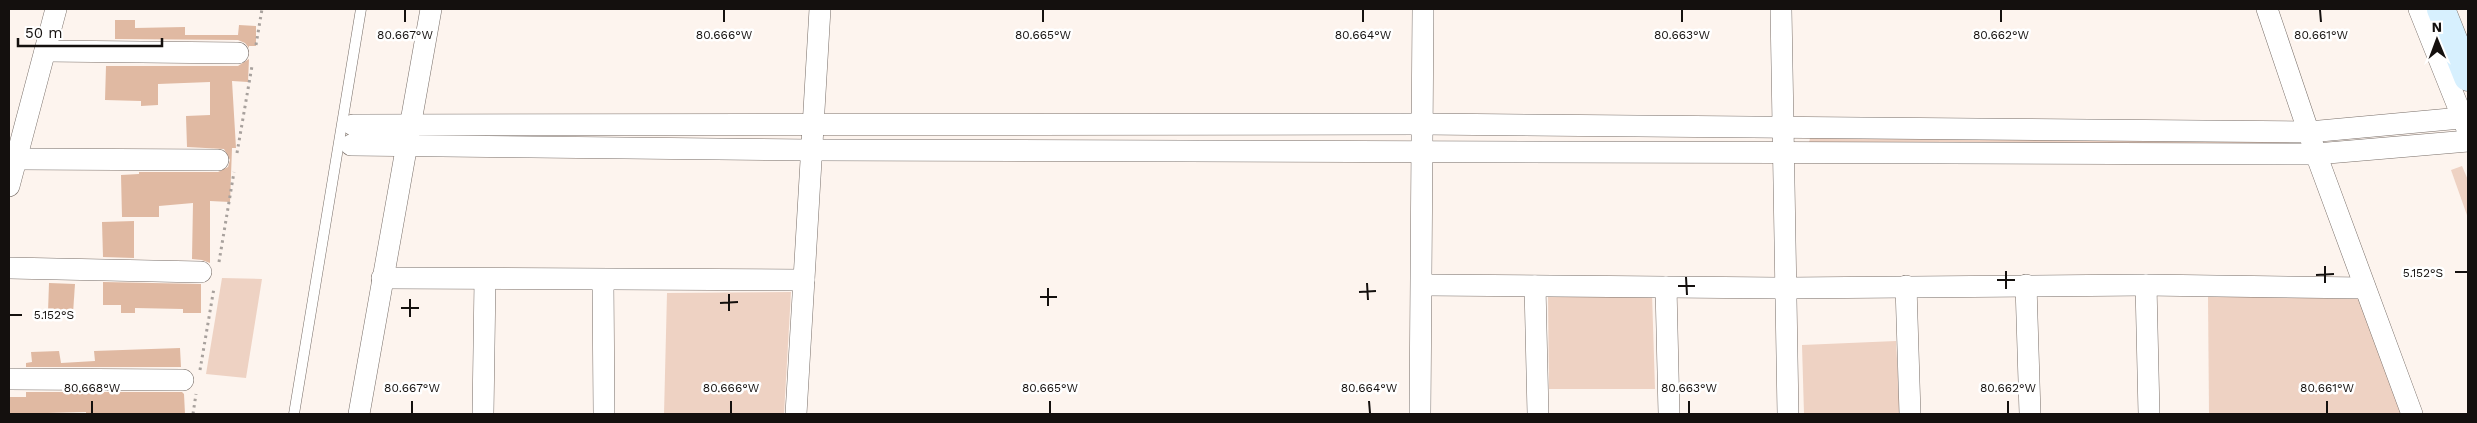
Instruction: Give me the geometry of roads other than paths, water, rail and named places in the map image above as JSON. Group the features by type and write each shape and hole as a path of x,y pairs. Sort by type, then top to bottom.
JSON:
{"main road":[{"path":"2441,9 2468,77"}],"street":[{"path":"9,186 56,9"},
{"path":"359,414 431,9"},
{"path":"796,414 820,9"},
{"path":"1420,414 1423,9"},
{"path":"1781,9 1788,414"},
{"path":"2267,9 2316,154 2412,414"},
{"path":"352,135 812,124 929,116 1297,118 1423,124 2309,132 2465,125 2419,9"},
{"path":"45,51 249,53"},
{"path":"927,149 929,116"},
{"path":"1297,118 1298,150"},
{"path":"408,135 811,150 1298,150 1782,153 2316,154 2468,141"},
{"path":"16,159 230,160"},
{"path":"9,268 211,273"},
{"path":"382,278 485,280 804,280"},
{"path":"483,414 485,280"},
{"path":"603,280 604,414"},
{"path":"1422,285 1785,288 2146,285 2365,288"},
{"path":"2026,285 2030,414"},
{"path":"2146,285 2149,414"},
{"path":"1535,286 1538,414"},
{"path":"1906,286 1910,414"},
{"path":"1666,287 1669,414"},
{"path":"9,379 193,382"}],"lane":[{"path":"294,414 361,9"}]}
